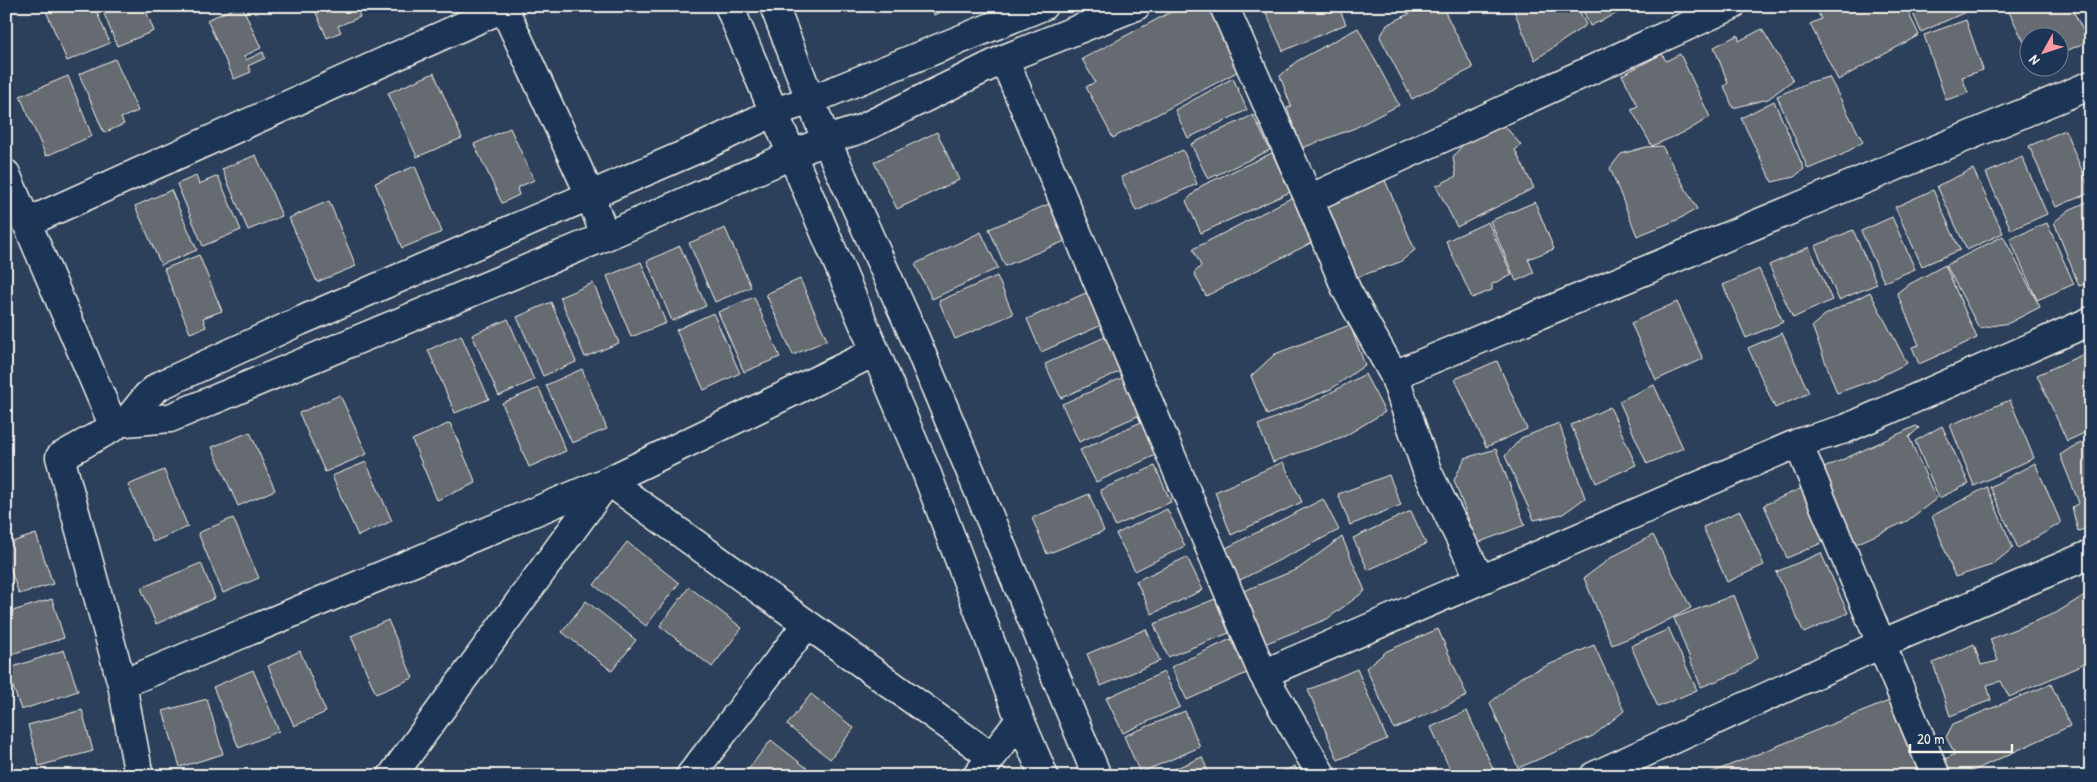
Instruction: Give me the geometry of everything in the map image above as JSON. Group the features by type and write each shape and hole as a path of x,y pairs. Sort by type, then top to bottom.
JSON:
{"street":[{"path":"729,6 926,474 1020,720 1044,776"},
{"path":"774,6 826,140 915,338 1097,776"},
{"path":"139,776 122,684 60,457 120,425 147,396 174,378 702,147 774,112 811,100 1043,6"},
{"path":"120,425 170,418 605,236 826,140 861,128 1004,59 1136,6"},
{"path":"1224,6 1309,199 1347,291 1394,375 1427,471 1480,579"},
{"path":"1309,199 1731,6"},
{"path":"26,223 503,7 590,195 605,236"},
{"path":"1004,59 1263,674 1322,776"},
{"path":"1394,375 2091,85"},
{"path":"6,174 26,223 120,425"},
{"path":"1263,674 1798,443 1845,429 2091,321"},
{"path":"122,684 608,481 875,352"},
{"path":"1798,443 1936,776"},
{"path":"608,481 807,624 984,766 1020,720"},
{"path":"392,776 608,481"},
{"path":"1594,776 1881,644 2091,554"},
{"path":"690,776 807,624"}],"building":[{"path":"44,6 94,6 110,43 67,61"},
{"path":"101,6 144,6 154,31 117,46"},
{"path":"242,6 261,48 244,56 246,60 263,52 265,58 248,66 251,72 234,79 207,20"},
{"path":"313,6 356,6 360,17 338,26 341,32 327,38"},
{"path":"931,6 955,6 934,15"},
{"path":"1182,6 1218,6 1250,65 1113,138 1086,87 1095,82 1082,59"},
{"path":"1263,6 1338,6 1346,24 1283,51"},
{"path":"1424,6 1442,6 1473,68 1412,99 1380,37 1387,25"},
{"path":"1512,6 1577,6 1586,25 1535,60"},
{"path":"1581,6 1633,6 1590,26"},
{"path":"1815,6 1905,6 1919,35 1838,80 1810,24 1821,19"},
{"path":"1910,6 1979,6 1921,32"},
{"path":"2006,6 2071,6 2088,41 2070,49 2070,28 2020,28 2020,34"},
{"path":"1966,20 1983,70 1962,77 1968,93 1946,100 1924,35"},
{"path":"1358,28 1399,105 1355,128 1302,148 1287,108 1291,106 1280,76 1297,61"},
{"path":"1762,29 1793,80 1768,99 1733,108 1724,86 1728,83 1714,47 1738,35 1739,41"},
{"path":"1662,54 1666,61 1680,54 1710,117 1687,131 1652,146 1631,109 1638,106 1622,75"},
{"path":"115,59 138,111 121,118 124,124 104,133 79,74"},
{"path":"434,73 462,138 417,157 388,93"},
{"path":"68,76 92,136 46,156 20,96"},
{"path":"1829,77 1863,142 1842,155 1808,169 1777,96 1810,82"},
{"path":"1233,78 1247,110 1188,138 1175,110"},
{"path":"1774,101 1804,169 1794,177 1772,182 1741,118"},
{"path":"1253,115 1270,150 1208,179 1191,144"},
{"path":"1504,125 1521,145 1515,150 1534,188 1457,227 1436,186 1456,176 1453,157 1467,139"},
{"path":"510,128 534,180 517,188 519,195 502,203 474,144"},
{"path":"2065,130 2091,192 2056,207 2029,146"},
{"path":"937,132 959,180 897,209 874,162"},
{"path":"1662,146 1697,209 1677,220 1637,236 1610,168 1621,154 1646,147"},
{"path":"1183,150 1197,184 1136,211 1121,177"},
{"path":"1272,153 1290,192 1201,233 1186,201 1201,186"},
{"path":"256,155 282,216 248,230 222,169"},
{"path":"2022,157 2047,214 2011,230 1986,173"},
{"path":"415,166 442,232 402,248 375,183"},
{"path":"1973,169 2003,233 1967,250 1937,186"},
{"path":"196,176 199,184 218,176 241,230 203,246 177,184"},
{"path":"1384,178 1415,250 1400,262 1352,279 1334,241 1340,237 1327,208 1353,189"},
{"path":"171,190 197,250 161,265 135,206"},
{"path":"1933,190 1960,250 1922,266 1895,207"},
{"path":"1295,196 1317,240 1206,296 1194,273 1201,266 1193,249"},
{"path":"2091,200 2091,282 2079,286 2054,222 2069,210"},
{"path":"329,201 356,266 317,282 289,218"},
{"path":"1535,202 1554,249 1528,259 1534,273 1516,281 1490,221"},
{"path":"1049,204 1065,241 1005,266 989,229"},
{"path":"1892,217 1915,269 1884,282 1861,231"},
{"path":"1488,222 1512,275 1492,284 1492,290 1472,298 1446,241"},
{"path":"2047,223 2074,284 2037,300 2010,239"},
{"path":"725,228 751,287 715,302 689,243"},
{"path":"1853,230 1877,284 1839,300 1815,246"},
{"path":"981,232 998,268 932,299 915,264"},
{"path":"2003,236 2040,307 2009,323 1979,328 1946,265"},
{"path":"680,246 706,306 672,321 647,261"},
{"path":"1809,247 1832,300 1793,318 1769,265"},
{"path":"199,255 222,311 203,318 206,327 190,333 164,269"},
{"path":"641,262 666,323 631,337 607,276"},
{"path":"1945,265 1977,338 1919,364 1912,347 1919,345 1897,293 1906,286"},
{"path":"1759,269 1783,322 1746,338 1723,285"},
{"path":"997,276 1013,314 955,339 939,301"},
{"path":"800,279 827,340 793,355 766,294"},
{"path":"593,283 619,343 585,357 560,297"},
{"path":"1088,292 1102,325 1041,352 1027,319"},
{"path":"1870,292 1907,363 1871,381 1837,393 1812,326 1825,315"},
{"path":"754,297 780,357 744,372 718,312"},
{"path":"551,302 576,362 543,376 517,317"},
{"path":"1677,302 1703,359 1656,380 1631,323"},
{"path":"713,313 740,373 704,390 676,330"},
{"path":"508,319 534,380 499,396 472,335"},
{"path":"1350,325 1365,365 1331,389 1267,415 1251,376 1275,354"},
{"path":"1782,333 1809,393 1775,408 1748,348"},
{"path":"461,335 489,399 455,413 428,350"},
{"path":"1107,336 1123,370 1061,398 1045,364"},
{"path":"2084,354 2091,367 2091,430 2067,441 2037,375"},
{"path":"1497,361 1527,429 1486,447 1455,379"},
{"path":"582,369 607,429 572,443 546,385"},
{"path":"1365,374 1385,412 1345,436 1273,462 1258,425 1317,400"},
{"path":"1124,377 1140,415 1079,442 1062,404"},
{"path":"1654,385 1683,448 1647,464 1619,401"},
{"path":"539,388 566,451 529,467 502,403"},
{"path":"340,395 367,454 325,472 299,413"},
{"path":"2010,400 2034,458 1974,486 1950,425"},
{"path":"1610,407 1636,465 1596,483 1571,425"},
{"path":"1141,422 1156,455 1096,482 1080,450"},
{"path":"450,423 476,483 437,500 412,440"},
{"path":"1559,423 1585,498 1563,514 1534,520 1505,456 1521,438"},
{"path":"1916,426 1919,428 1909,437 1936,499 1907,521 1856,544 1822,469"},
{"path":"1942,426 1969,484 1939,498 1915,441"},
{"path":"250,432 275,490 238,506 212,447"},
{"path":"2091,439 2091,527 2078,531 2072,507 2079,503 2060,455 2072,447"},
{"path":"1496,449 1525,525 1477,543 1454,480 1465,458"},
{"path":"366,462 392,521 358,536 332,476"},
{"path":"1283,462 1302,502 1231,535 1215,492"},
{"path":"2035,463 2061,523 2018,548 1990,487"},
{"path":"1155,466 1171,502 1115,526 1100,490"},
{"path":"164,470 188,527 153,542 128,485"},
{"path":"1389,475 1401,505 1350,525 1338,494"},
{"path":"1987,487 2013,548 1992,565 1955,577 1932,516"},
{"path":"1802,488 1826,541 1787,558 1764,505"},
{"path":"1089,494 1104,531 1047,554 1032,518"},
{"path":"1323,499 1339,530 1238,581 1222,550"},
{"path":"1167,509 1185,546 1135,571 1116,534"},
{"path":"1411,511 1426,544 1368,570 1353,538"},
{"path":"1740,511 1764,565 1727,582 1703,527"},
{"path":"233,518 259,578 223,593 198,533"},
{"path":"36,534 53,584 19,594 6,556 6,544"},
{"path":"1653,535 1691,608 1649,630 1612,645 1584,578 1612,557"},
{"path":"1342,537 1365,591 1327,619 1257,647 1236,594 1298,569"},
{"path":"627,542 679,583 646,626 594,585"},
{"path":"1821,553 1848,613 1804,633 1776,572"},
{"path":"1187,557 1203,590 1152,614 1136,581"},
{"path":"201,563 215,598 156,624 141,588"},
{"path":"689,587 742,628 712,667 660,626"},
{"path":"2091,591 2091,658 2078,667 2009,697 2001,681 1987,685 1991,700 1950,716 1933,663 1974,644 1981,665 1998,661 1990,639 2056,613"},
{"path":"1734,595 1758,657 1737,673 1701,687 1674,618"},
{"path":"52,599 64,638 8,655 6,613"},
{"path":"1215,599 1229,633 1168,657 1154,624"},
{"path":"586,601 636,640 612,671 562,632"},
{"path":"388,620 413,678 376,694 351,636"},
{"path":"1146,629 1160,661 1101,686 1087,654"},
{"path":"1438,629 1467,696 1394,729 1366,668 1387,651"},
{"path":"1669,629 1697,690 1658,707 1631,646"},
{"path":"1231,639 1247,673 1187,700 1171,667"},
{"path":"1594,645 1624,711 1593,736 1518,768 1490,703 1521,677"},
{"path":"64,650 78,691 21,710 7,669"},
{"path":"300,651 326,712 294,726 268,666"},
{"path":"1357,669 1387,739 1338,760 1308,690"},
{"path":"253,670 279,731 239,748 213,687"},
{"path":"1164,672 1180,707 1123,733 1106,698"},
{"path":"2051,684 2070,726 1962,776 1943,776 1937,763 1955,754 1946,737 1953,724"},
{"path":"811,694 854,728 830,759 787,725"},
{"path":"207,699 223,754 180,767 163,711"},
{"path":"1889,701 1920,776 1703,776"},
{"path":"82,710 93,751 39,766 28,725"},
{"path":"1185,711 1200,747 1140,773 1124,736"},
{"path":"1467,711 1494,771 1483,776 1453,776 1431,727"},
{"path":"771,740 817,776 743,776"},
{"path":"1202,757 1210,776 1158,776"},
{"path":"1295,766 1299,776 1273,776"}]}
